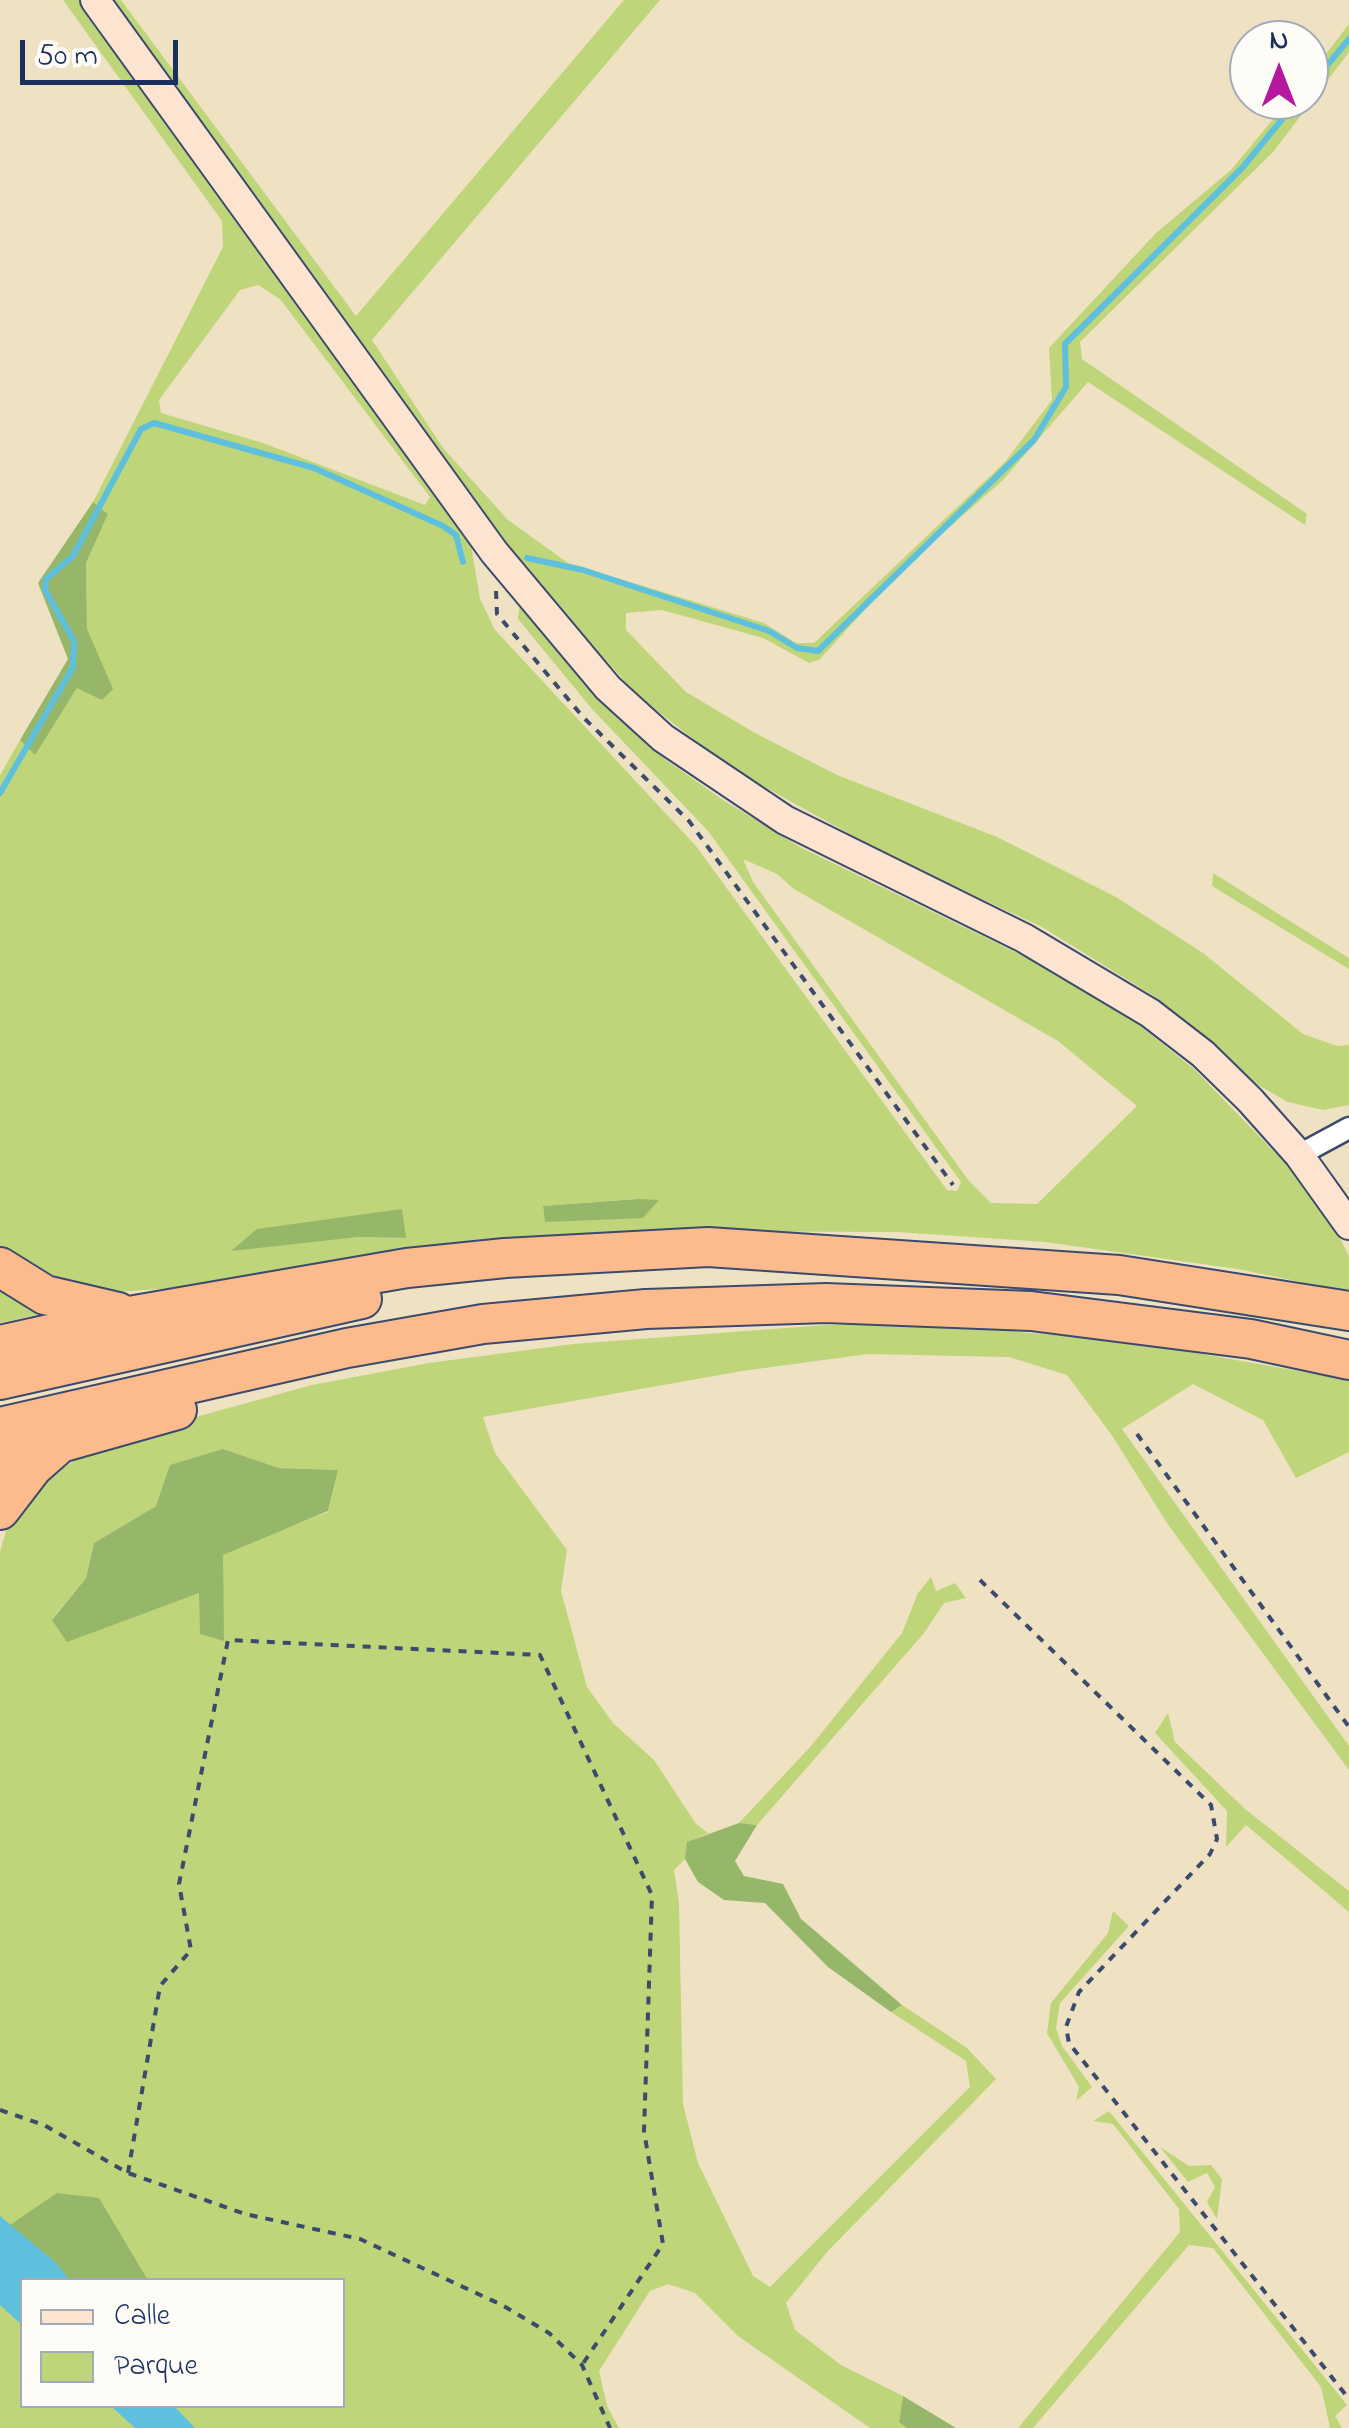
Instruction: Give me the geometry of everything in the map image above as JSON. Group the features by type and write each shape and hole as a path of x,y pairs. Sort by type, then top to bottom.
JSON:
{"highway":[{"path":"0,1345 135,1314 296,1284 505,1258 708,1247 1118,1275 1349,1311"},
{"path":"0,1380 277,1315 449,1284 625,1265 862,1257"},
{"path":"0,1268 45,1295 135,1314"},
{"path":"0,1427 222,1374 483,1324 646,1308 913,1304 1031,1312 1233,1337 1349,1360"},
{"path":"0,1460 483,1324"},
{"path":"0,1510 33,1467 61,1442"}],"street":[{"path":"95,0 494,552 562,638 663,738 785,820 1024,938 1119,992 1203,1054 1299,1154 1349,1225"},
{"path":"1299,1154 1349,1128"}],"path":[{"path":"494,552 497,614 583,716 689,821 953,1185"},
{"path":"1137,1434 1349,1726"},
{"path":"980,1580 1211,1804 1217,1838 1210,1854 1079,1992 1066,2028 1070,2043 1349,2398"},
{"path":"128,2173 160,1986 191,1950 179,1884 228,1640 540,1655 652,1895 644,2131 663,2244 582,2366"},
{"path":"0,2110 44,2125 128,2173 245,2214 360,2239 502,2306 550,2334 582,2366 610,2428"}],"green space":[{"path":"63,0 80,0 470,539 480,599 495,630 696,846 947,1190 957,1191 961,1182 708,831 592,709 518,619 520,603 598,698 666,760 723,800 800,847 1056,972 1134,1021 1194,1069 1285,1163 1330,1219 1349,1256 1349,1292 1238,1269 1045,1242 898,1232 638,1231 476,1245 207,1286 116,1292 70,1288 0,1249 0,775 20,740 35,754 77,688 87,629 86,563 108,514 93,502 223,247 222,221","holes":["258,285 280,299 430,497 425,505 263,443 161,413 159,400 240,290","743,859 777,874 794,889 1058,1041 1137,1106 1037,1204 991,1203 969,1181 753,882","638,1199 546,1222 543,1206","402,1210 405,1238 359,1237 233,1250"]},
{"path":"109,0 121,0 356,316 624,0 660,0 372,340 443,448 508,520 568,563 764,623 796,643 814,643 1005,462 1052,400 1049,348 1156,233 1231,170 1272,120 1297,120 1274,151 1080,342 1082,359 1307,514 1305,525 1088,382 1003,480 901,570 819,660 809,663 763,638 662,610 626,613 626,630 686,692 755,733 837,775 997,837 1116,897 1203,953 1303,1034 1337,1046 1349,1045 1349,1105 1323,1110 1288,1102 1251,1081 1152,995 1042,927 895,859 732,769 638,696 524,569"},
{"path":"1349,24 1349,52 1329,78 1329,50"},
{"path":"93,502 108,514 86,563 87,629 113,689 102,700 77,688 35,755 20,740 68,659 38,583"},
{"path":"1213,873 1349,958 1349,969 1212,886"},
{"path":"659,1200 643,1218 545,1222 543,1206"},
{"path":"402,1209 406,1238 359,1237 231,1251 257,1229"},
{"path":"0,1285 54,1311 0,1323"},
{"path":"826,1325 939,1325 1134,1342 1349,1380 1349,1452 1296,1478 1263,1420 1193,1384 1122,1429 1349,1746 1349,1770 1169,1526 1111,1434 1067,1375 1009,1357 868,1354 742,1371 483,1417 495,1453 567,1550 561,1591 587,1687 613,1723 654,1760 696,1824 708,1833 688,1842 685,1859 674,1870 679,1903 683,2104 698,2163 753,2276 770,2287 970,2087 966,2061 891,2012 902,2005 967,2048 996,2079 827,2252 786,2303 795,2330 841,2365 903,2396 899,2422 907,2428 870,2428 738,2336 695,2293 668,2284 650,2291 599,2371 607,2406 619,2428 0,2428 0,1552 6,1531 33,1489 75,1460 116,1439 312,1385 429,1363 573,1344","holes":["223,1449 279,1468 338,1470 328,1512 52,1619 86,1578 94,1543 156,1506"]},
{"path":"223,1449 279,1468 338,1470 328,1511 223,1555 224,1641 200,1634 199,1593 67,1642 52,1620 86,1578 94,1543 156,1506 170,1465"},
{"path":"931,1577 936,1591 955,1583 966,1598 944,1603 924,1633 757,1825 739,1823 811,1746 902,1633 918,1593"},
{"path":"1168,1713 1175,1742 1245,1809 1349,1891 1349,1912 1246,1825 1226,1847 1227,1811 1155,1733"},
{"path":"739,1823 757,1825 735,1861 744,1876 783,1884 801,1919 902,2005 891,2012 828,1967 765,1903 724,1900 698,1882 685,1859 687,1842"},
{"path":"1113,1911 1129,1926 1060,2003 1056,2028 1062,2046 1092,2087 1076,2101 1079,2087 1047,2033 1051,2003 1108,1933"},
{"path":"1109,2111 1347,2405 1335,2416 1342,2428 1330,2428 1321,2387 1213,2248 1189,2245 1033,2428 1018,2428 1180,2232 1179,2209 1113,2124 1093,2121"},
{"path":"1160,2147 1189,2166 1211,2165 1222,2179 1217,2219 1207,2202 1215,2187 1207,2173 1188,2182"},
{"path":"57,2193 99,2198 147,2278 68,2278 10,2225"},
{"path":"903,2396 956,2428 907,2428 899,2422"}],"water":[{"path":"0,2216 68,2278 20,2278 20,2323 0,2305"},
{"path":"113,2408 176,2408 195,2428 135,2428"}],"waterway":[{"path":"1329,63 1349,39"},
{"path":"527,558 583,570 769,631 797,648 818,651 1034,440 1066,387 1065,344 1242,168 1282,120"},
{"path":"0,793 73,667 74,641 45,590 46,579 73,556 141,429 154,423 314,468 443,526 456,535 463,562"}]}
